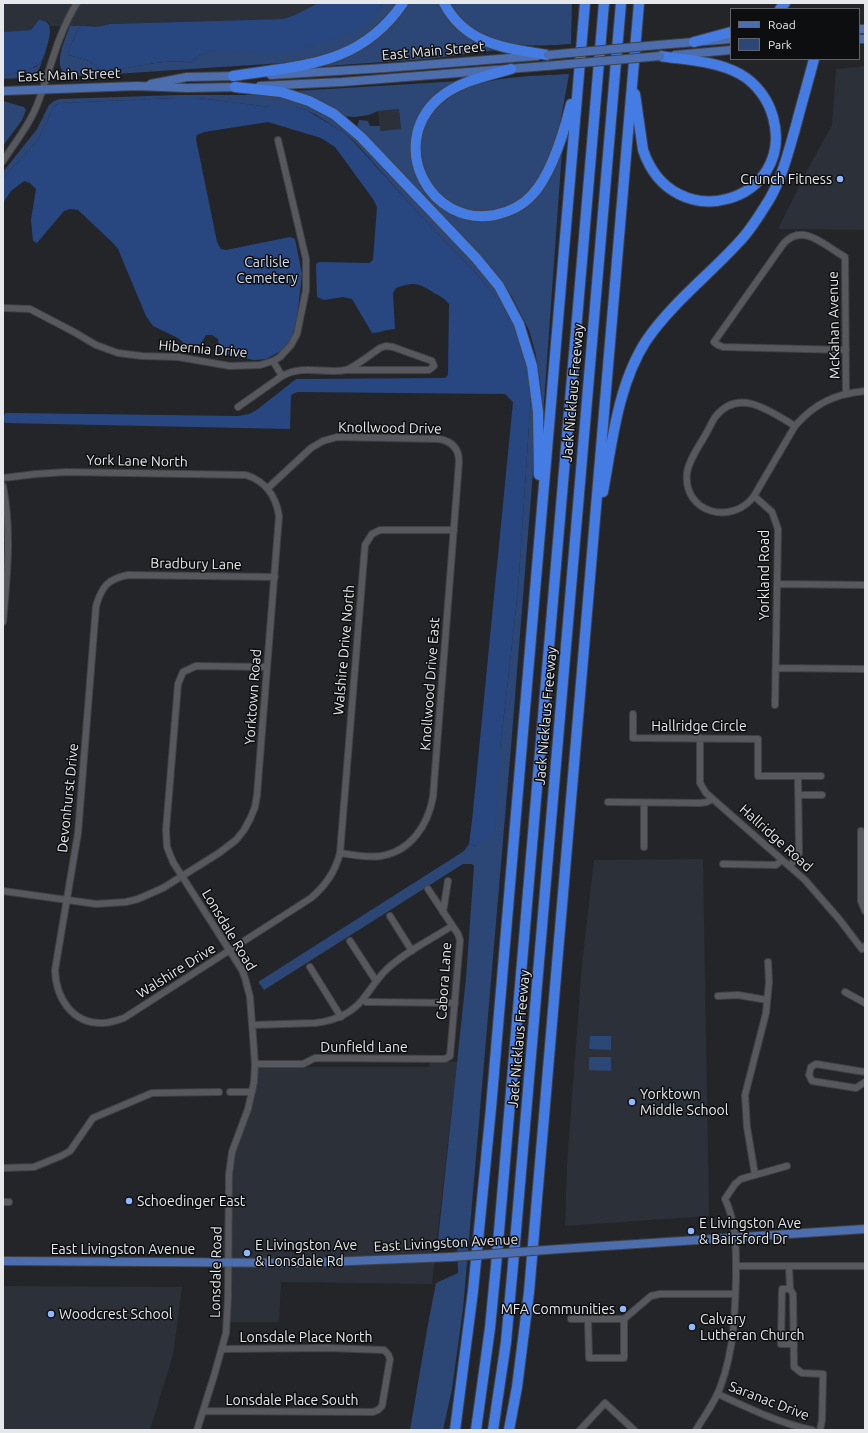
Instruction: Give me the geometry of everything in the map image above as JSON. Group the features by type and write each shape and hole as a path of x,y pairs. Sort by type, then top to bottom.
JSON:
{"highway":[{"path":"234,76 314,63 340,56 353,50 373,36 390,20 403,3"},
{"path":"444,3 455,21 472,35 503,47 548,55"},
{"path":"577,3 581,46"},
{"path":"455,1430 474,1291 585,3"},
{"name":"Jack Nicklaus Freeway","path":"476,1430 490,1328 497,1255 604,3"},
{"name":"Jack Nicklaus Freeway","path":"493,1430 506,1342 515,1246 621,3"},
{"path":"509,1430 517,1387 529,1292 633,72 640,6"},
{"path":"694,42 730,32"},
{"path":"633,72 643,150 649,166 662,182 672,191 683,197 704,202 722,201 753,186 764,173 772,158 776,141 775,123 766,99 753,84 741,75 728,69 698,62 660,56"},
{"path":"595,519 601,501 612,440 624,390 634,365 645,343 658,325 741,241 770,198 788,155 814,60"},
{"path":"512,69 480,78 446,94 432,104 419,125 415,150 423,180 436,198 460,212 480,216 502,214 513,210 532,196 542,182 550,166 567,118 578,79"},
{"path":"235,87 281,92 309,101 334,114 361,137 460,240 499,286 519,324 532,366 538,412 540,520"},
{"path":"515,1430 518,1412 517,1387"}],"main road":[{"name":"East Main Street","path":"137,86 187,77 385,68 730,39"},
{"name":"East Main Street","path":"3,91 137,86 187,88 235,87 342,82 730,50"},
{"name":"East Livingston Avenue","path":"3,1261 308,1263 451,1257 865,1229"}],"street":[{"path":"3,161 29,123 61,34 77,3"},
{"name":"Hibernia Drive","path":"3,308 30,309 74,332 96,346 118,353 142,356 178,357 230,366 250,366 267,364 273,361 287,350 297,334 306,290 307,274 306,259 278,140"},
{"name":"McKahan Avenue","path":"846,350 723,347 714,342 784,244 791,237 799,235 811,236 845,257 846,350 846,393"},
{"path":"238,407 282,376 298,370 348,370 429,370 434,366 434,363 393,347 386,346 380,348 348,370"},
{"path":"273,361 282,376"},
{"path":"795,426 760,406 749,403 738,403 728,407 715,418 690,462 687,473 688,489 696,501 700,506 714,512 724,513 741,509 748,504 754,496 795,426 803,416 829,399 846,393 865,390"},
{"name":"Knollwood Drive","path":"268,488 311,448 323,441 337,437 439,439 448,442 456,448"},
{"name":"Knollwood Drive East","path":"340,853 364,856 380,856 388,854 408,844 422,828 429,816 433,797 459,462 456,448"},
{"name":"York Lane North","path":"3,478 66,472 240,474 255,478 268,488"},
{"path":"3,486 8,521 3,622"},
{"name":"Yorktown Road","path":"3,891 96,904 126,902 150,894 182,877 220,853 236,840 244,830 255,807 257,795 275,577 279,516 276,503 268,488"},
{"name":"Yorkland Road","path":"754,496 772,512 778,529 775,705"},
{"name":"Walshire Drive North","path":"340,853 365,545 372,534 380,530 454,530"},
{"name":"Bradbury Lane","path":"117,577 128,575 275,577"},
{"name":"Devonhurst Drive","path":"82,1018 67,1007 61,999 55,980 55,970 78,833 96,606 100,594 107,583 117,577"},
{"path":"777,584 865,585"},
{"name":"Lonsdale Road","path":"197,1430 204,1411 226,1333 229,1175 232,1152 248,1110 252,1092 255,1064 250,997 242,970 182,877 169,854 166,838 178,684 181,675 188,669 196,666 267,667"},
{"path":"776,668 865,670"},
{"name":"Hallridge Circle","path":"633,714 633,738 758,738 758,776 821,776"},
{"name":"Hallridge Road","path":"700,738 700,783 706,793 790,866 823,900 863,948"},
{"path":"790,866 798,857 799,853 798,776"},
{"path":"799,796 822,795"},
{"path":"608,802 700,803 707,802 712,799"},
{"path":"644,803 644,847"},
{"path":"861,831 861,901 865,911"},
{"name":"Walshire Drive","path":"82,1018 103,1024 124,1018 229,951 311,898 322,889 336,866 340,853"},
{"path":"722,864 776,865 782,860"},
{"path":"443,912 448,881"},
{"name":"Cabora Lane","path":"428,889 460,940 450,1056"},
{"path":"390,916 412,951"},
{"path":"252,1025 315,1023 325,1022 341,1017 363,999 386,970 412,951 452,926"},
{"path":"350,941 376,981"},
{"path":"755,1175 747,1134 745,1095 766,1013 768,962"},
{"path":"310,967 341,1017"},
{"path":"845,992 865,1003"},
{"path":"718,996 738,995 767,1000"},
{"path":"363,999 366,1002 455,1003"},
{"name":"Dunfield Lane","path":"255,1064 306,1064 315,1058 445,1059 450,1056"},
{"path":"865,1072 816,1064 812,1067 809,1075 812,1081 856,1088 865,1082"},
{"path":"3,1168 34,1167 61,1156 70,1151 93,1118 152,1093 219,1092"},
{"path":"230,1092 252,1092"},
{"path":"696,1430 718,1394 730,1356 734,1324 736,1237 732,1214 725,1199 735,1184 741,1179 787,1166"},
{"path":"736,1266 865,1266"},
{"path":"789,1266 790,1288 794,1294 794,1367 802,1373 823,1374 822,1420 820,1430"},
{"path":"790,1288 782,1288 781,1344 794,1344"},
{"path":"571,1319 624,1319 648,1299 656,1295 735,1294"},
{"path":"588,1319 589,1358 624,1358 624,1319"},
{"name":"Lonsdale Place North","path":"222,1348 384,1350 390,1359 383,1400 380,1408"},
{"name":"Saranac Drive","path":"718,1394 748,1408 794,1426 812,1430"},
{"path":"580,1430 605,1403 634,1430"},
{"name":"Lonsdale Place South","path":"204,1411 373,1412 380,1408"}],"shaded area":[{"path":"3,3 318,3 295,15 283,19 110,24 97,27 50,26 48,22 43,20 31,30 3,32"},
{"path":"865,66 865,230 778,229 806,172 832,125 836,69"},
{"path":"399,109 401,129 380,131 378,111"},
{"path":"703,859 709,1216 565,1226 567,1164 582,964 594,860"},
{"path":"430,1062 457,1062 432,1284 281,1282 279,1322 228,1322 229,1264 222,1250 224,1233 226,1164 231,1163 253,1086 255,1067 429,1067"},
{"path":"3,1286 182,1287 173,1355 150,1430 3,1430"}],"green space":[{"path":"318,3 382,3 376,14 358,28 321,43 295,50 272,53 209,52 201,54 190,63 183,61 162,62 110,71 101,70 89,61 69,55 68,52 79,28 83,26 97,27 110,24 283,19 295,15"},
{"path":"382,3 398,3 378,27 335,53 299,62 82,76 67,74 62,71 60,66 63,44 70,26 83,26 79,28 68,52 69,55 89,61 101,70 110,71 162,62 183,61 190,63 205,52 308,47 339,36 359,26 376,12"},
{"path":"406,3 441,3 447,15 504,49 427,59 326,66 326,63 347,55"},
{"path":"449,3 572,3 571,44 528,45 498,41 472,30 461,21"},
{"path":"39,20 48,23 50,31 50,36 42,61 32,68 3,76 3,32 31,30"},
{"path":"42,61 40,68 32,75 22,78 3,79 3,76 36,67"},
{"path":"569,74 556,139 552,151 539,178 521,200 512,206 503,209 484,212 474,211 455,205 446,200 436,191 426,175 420,148 426,122 435,109 445,99 468,87 496,80 526,76"},
{"path":"461,81 428,105 414,165 453,213 512,213 562,151 543,416 541,387 535,351 529,330 512,297 492,269 357,128 360,120 368,121 370,126 380,126 380,131 401,129 399,109 378,111 369,115 354,117 343,116 295,93 295,91"},
{"path":"178,95 271,95 286,98 325,112 358,139 483,270 504,296 532,369 535,447 511,747 463,1309 452,1389 443,1430 410,1430 436,1283 458,1273 457,1246 441,1246 438,1240 466,978 474,866 472,864 463,864 264,990 258,982 464,851 469,844 476,846 500,747 506,698 518,590 531,395 530,382 495,296 474,271 418,213 356,143 343,132 306,110 296,107 270,107 198,98 60,103 54,106 38,140 3,178 3,172 37,129 49,105 54,101 60,99"},
{"name":"Carlisle Cemetery","path":"198,98 270,107 296,107 306,110 343,132 474,271 510,317 517,334 526,360 531,395 518,590 500,747 495,831 476,846 469,844 513,402 505,394 297,392 291,395 290,429 5,423 3,419 5,413 238,416 249,414 258,409 296,379 445,378 448,375 449,304 429,289 416,284 396,288 393,293 395,329 375,333 372,333 352,299 343,297 324,300 317,297 316,264 319,262 369,263 373,260 377,207 373,199 335,147 321,138 268,122 204,132 197,135 196,139 217,242 221,249 226,250 290,237 295,239 302,274 297,318 290,343 281,351 266,359 254,360 223,354 219,350 218,339 212,335 206,335 201,344 193,346 186,345 178,338 153,326 146,316 118,249 78,210 70,209 64,211 37,243 33,241 31,220 36,189 30,183 24,181 11,191 3,203 3,178 38,140 54,106 60,103"},
{"path":"3,101 24,107 26,110 22,120 3,146"},
{"path":"590,1036 611,1036 611,1050 589,1049"},
{"path":"589,1057 611,1057 611,1071 589,1070"}],"place":[{"name":"Crunch Fitness","path":"840,179"},
{"name":"Yorktown Middle School","path":"632,1102"},
{"name":"Schoedinger East","path":"129,1201"},
{"name":"E Livingston Ave & Bairsford Dr","path":"691,1231"},
{"name":"E Livingston Ave & Lonsdale Rd","path":"247,1253"},
{"name":"MFA Communities","path":"623,1309"},
{"name":"Woodcrest School","path":"51,1314"},
{"name":"Calvary Lutheran Church","path":"692,1327"}]}
